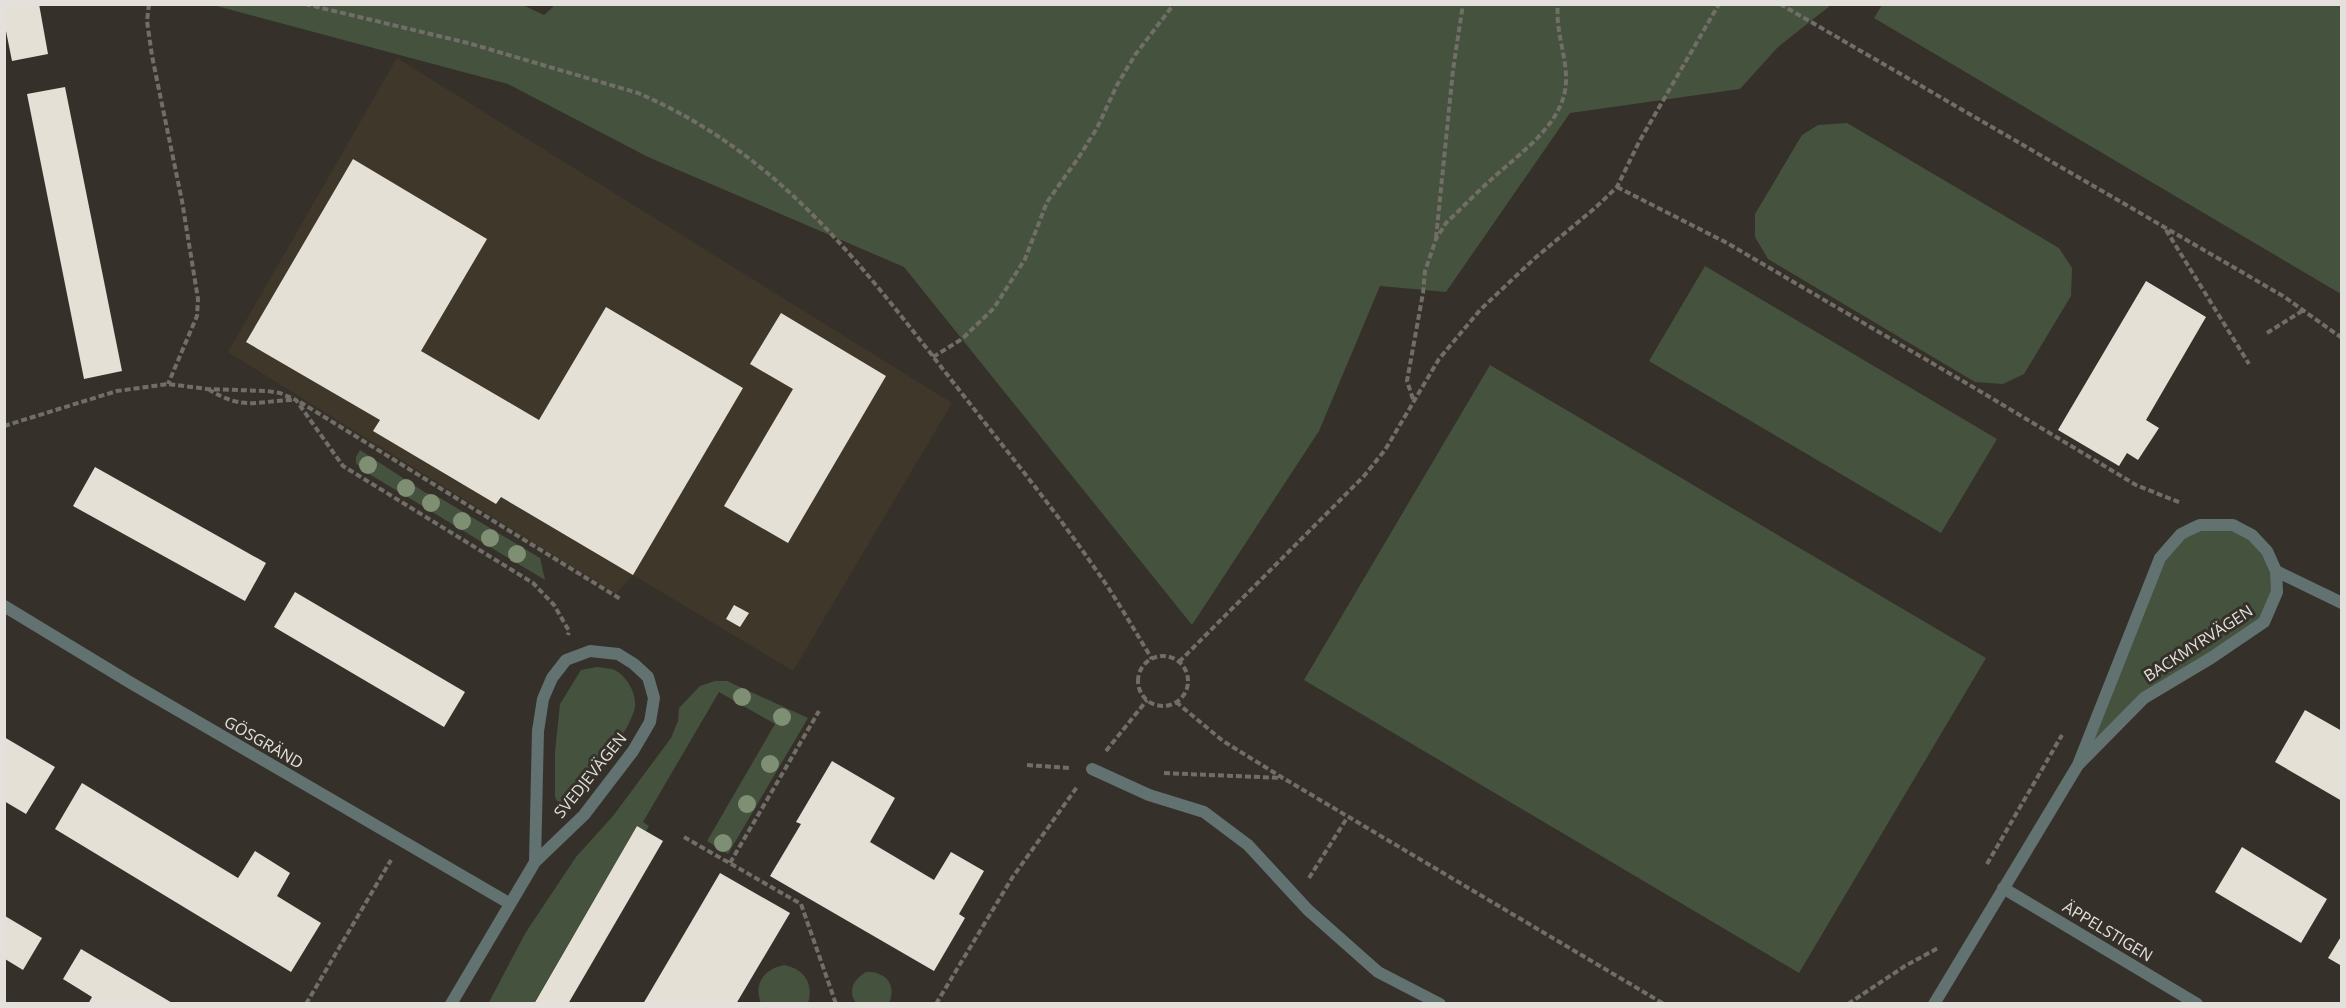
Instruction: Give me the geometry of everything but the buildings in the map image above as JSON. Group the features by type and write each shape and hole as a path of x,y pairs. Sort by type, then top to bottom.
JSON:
{"street":[{"name":"BACKMYRVÄGEN","path":"1934,1004 2078,765 2160,558 2181,534 2200,525 2233,525 2252,535 2267,551 2276,571 2277,592 2264,622 2211,658 2144,698 2078,765"},
{"path":"2276,571 2342,603"},
{"name":"GÖSGRÄND","path":"4,606 130,683 509,903"},
{"name":"SVEDJEVÄGEN","path":"451,1004 535,862 584,814 633,751 650,722 654,698 648,677 618,654 590,651 566,660 552,678 543,699 538,731 535,862"},
{"path":"1092,769 1149,795 1204,812 1248,845 1297,898 1378,972 1440,1004"},
{"name":"ÄPPELSTIGEN","path":"2003,888 2197,1004"}],"path":[{"path":"149,4 147,21 152,56 182,201 198,299 195,324 168,384"},
{"path":"305,4 468,43 638,93 722,137 795,196 848,251 933,357 1095,568 1152,659"},
{"path":"933,357 962,339 994,308 1024,259 1047,202 1097,128 1117,85 1135,55 1172,10 1172,4"},
{"path":"1436,239 1453,70 1463,4"},
{"path":"1414,400 1407,381 1424,293 1425,271 1436,239 1446,222 1524,151 1559,110 1566,81 1557,19 1558,4"},
{"path":"1179,662 1364,476 1385,450 1439,359 1480,310 1535,258 1617,187 1639,142 1719,4"},
{"path":"1780,4 2283,296 2342,338"},
{"path":"1617,187 1727,243 2136,485 2181,503"},
{"path":"2166,230 2249,364"},
{"path":"2267,333 2303,311"},
{"path":"4,426 117,391 168,384 207,389 267,391 296,400 622,600"},
{"path":"207,389 225,400 242,405 296,400"},
{"path":"296,400 343,466 534,583 554,605 569,631 566,660"},
{"path":"1166,657 1179,662 1184,668 1188,683 1182,697 1176,702 1161,706 1147,700 1139,686 1138,678 1141,670 1152,659 1166,657"},
{"path":"936,1004 1012,878 1069,798 1147,700"},
{"path":"1176,702 1223,741 1347,818 1664,1004"},
{"path":"730,863 819,711"},
{"path":"1027,765 1092,769"},
{"path":"1161,772 1283,778"},
{"path":"1297,898 1347,818"},
{"path":"684,837 801,904 836,1004"},
{"path":"306,1004 403,841"},
{"path":"1848,1004 1905,966 1938,948"}],"shaded area":[{"path":"397,58 952,403 793,671 633,575 616,594 228,352"}],"green space":[{"path":"521,4 544,15 556,4 1831,5 1778,47 1740,89 1570,113 1446,292 1380,286 1319,431 1192,625 904,267 648,157 508,84 213,5"},
{"path":"1882,5 2341,5 2341,294 1874,18"},
{"path":"1847,123 2059,248 2072,268 2071,296 2024,374 2003,384 1975,382 1768,259 1755,237 1755,214 1802,135 1818,125"},
{"path":"1705,266 1997,439 1941,533 1649,361"},
{"path":"1490,365 1986,658 1799,973 1304,680"},
{"path":"360,450 426,493 435,495 540,558 545,580 361,469 356,463"},
{"path":"2223,523 2254,541 2279,577 2261,626 2148,696 2082,759 2141,602 2184,529"},
{"path":"597,667 615,670 625,678 632,689 635,708 621,738 566,804 560,806 555,797 555,752 560,704 581,670"},
{"path":"715,681 727,681 808,718 728,854 707,841 775,724 719,692 643,822 649,826 646,831 637,826 534,1003 488,1004 526,932 576,857 613,816 671,738 678,721 679,708 700,686"},
{"path":"784,965 797,970 806,978 810,989 808,1003 761,1003 758,990 762,978 771,970"},
{"path":"866,972 879,974 888,980 892,990 889,1003 856,1003 853,999 853,986"}]}
